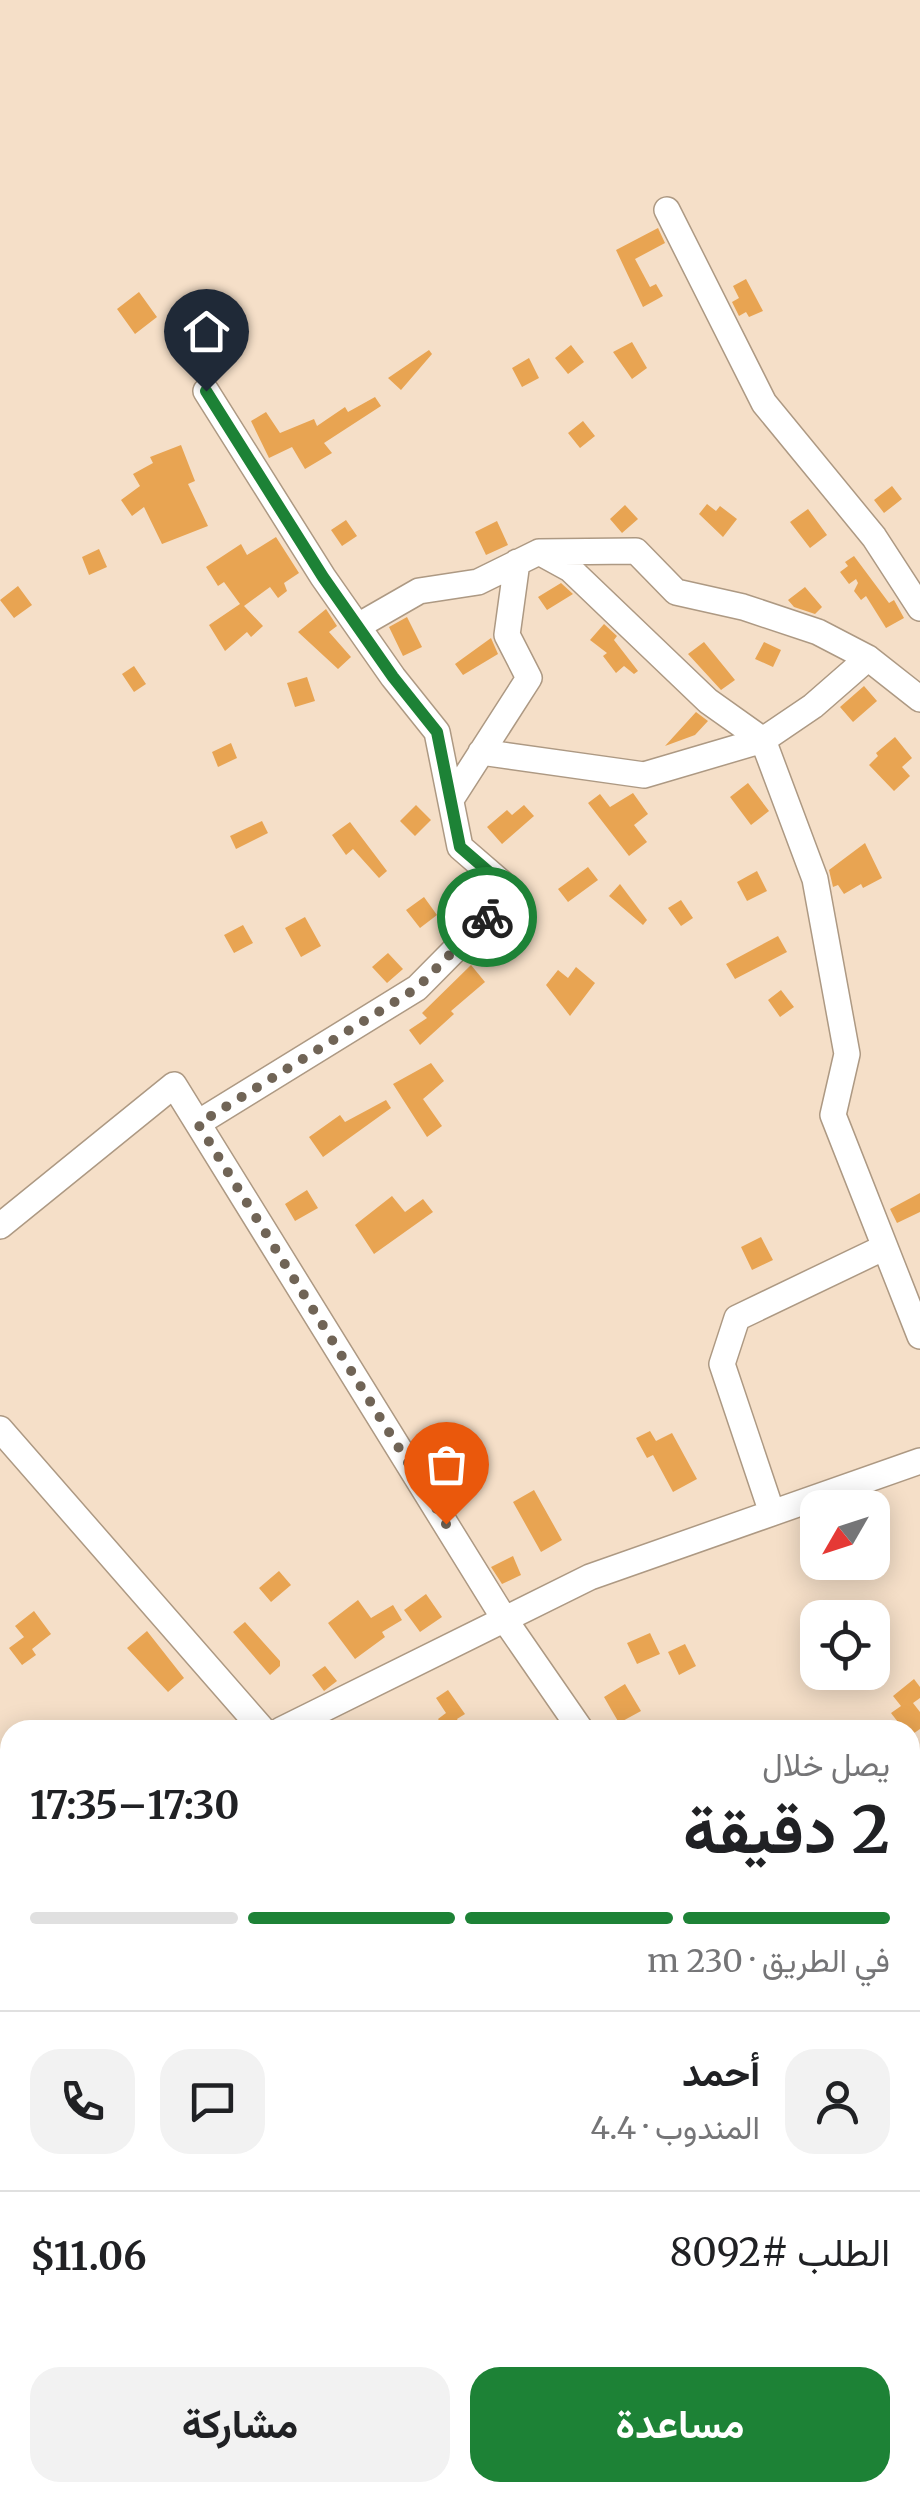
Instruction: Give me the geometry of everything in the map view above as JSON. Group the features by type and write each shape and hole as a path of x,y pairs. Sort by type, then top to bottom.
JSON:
{"street":[{"path":"667,210 764,402 916,593"},
{"path":"198,1124 417,988 512,892 460,847 437,732 358,626 206,391"},
{"path":"358,626 419,591 478,582 528,557 636,551 676,592 818,632 868,658 920,698"},
{"path":"528,557 570,569 708,700 763,740 815,879 847,1054 833,1114 920,1336"},
{"path":"452,798 528,678 507,635 528,557"},
{"path":"480,752 644,774 763,740 812,706 868,658"},
{"path":"0,1226 174,1086 504,1620 574,1720"},
{"path":"772,1513 722,1364 737,1318 885,1247"},
{"path":"0,1429 254,1720"},
{"path":"302,1720 590,1577 920,1461"}],"building":[{"path":"658,228 665,243 635,259 650,287 656,284 663,296 643,307 616,250"},
{"path":"746,279 763,311 749,317 746,312 739,316 732,302 739,298 733,286"},
{"path":"139,292 157,317 135,334 117,309"},
{"path":"632,342 647,368 632,379 613,352"},
{"path":"571,345 584,362 568,374 555,358"},
{"path":"429,350 432,354 401,390 388,378"},
{"path":"529,358 539,378 522,387 512,368"},
{"path":"375,397 381,406 324,443 332,453 305,469 292,447 269,458 251,421 266,412 280,433 314,419 317,426 345,407 348,412"},
{"path":"583,421 595,436 580,448 568,433"},
{"path":"181,445 195,481 188,484 208,526 162,544 144,507 132,516 121,500 140,486 133,474 153,463 150,457"},
{"path":"892,486 902,499 884,513 874,500"},
{"path":"707,504 716,511 720,506 737,519 723,537 699,514"},
{"path":"625,505 638,519 622,533 610,519"},
{"path":"808,509 827,535 810,548 790,522"},
{"path":"346,520 357,536 342,546 331,530"},
{"path":"497,521 508,545 486,555 475,532"},
{"path":"276,537 299,573 284,583 287,591 278,598 270,587 244,606 263,626 251,637 247,632 225,651 209,625 240,604 224,582 218,586 206,567 241,544 247,555"},
{"path":"99,549 107,567 89,575 82,557"},
{"path":"854,556 889,603 894,600 904,618 886,628 866,596 861,600 854,591 856,579 849,584 840,572"},
{"path":"561,583 573,594 547,610 538,597"},
{"path":"18,586 32,605 14,618 0,600"},
{"path":"805,587 822,607 815,614 794,607 788,600"},
{"path":"326,609 337,626 329,632 351,657 338,669 298,632"},
{"path":"407,617 422,647 403,656 389,627"},
{"path":"604,624 617,636 614,640 638,671 634,674 624,666 616,673 603,656 607,653 590,640"},
{"path":"491,638 498,654 463,675 455,664"},
{"path":"704,642 735,680 721,690 688,654"},
{"path":"764,642 781,650 773,667 755,659"},
{"path":"134,666 146,684 134,692 122,674"},
{"path":"307,677 315,701 295,707 287,683"},
{"path":"864,686 877,701 853,722 840,707"},
{"path":"696,712 708,721 695,735 665,746"},
{"path":"895,737 912,758 902,767 910,776 894,791 869,765 878,756 876,753"},
{"path":"231,743 237,758 218,767 212,752"},
{"path":"748,783 769,811 751,825 730,797"},
{"path":"633,793 648,814 634,825 647,842 629,856 588,803 600,794 610,807"},
{"path":"416,805 431,820 415,836 400,821"},
{"path":"524,805 534,816 502,844 487,827 507,810 512,815"},
{"path":"262,821 268,833 236,849 230,836"},
{"path":"350,822 387,871 379,878 353,849 346,855 332,835"},
{"path":"865,843 882,878 844,894 838,885 833,887 829,870"},
{"path":"588,867 598,880 568,902 558,889"},
{"path":"757,871 767,891 747,901 737,882"},
{"path":"620,884 647,920 643,925 609,896"},
{"path":"424,897 437,915 420,928 406,910"},
{"path":"681,900 693,918 681,926 668,908"},
{"path":"305,917 321,946 301,957 285,928"},
{"path":"243,925 253,943 234,953 224,935"},
{"path":"778,936 787,952 735,979 726,964"},
{"path":"388,953 403,969 387,983 372,967"},
{"path":"471,965 485,982 420,1045 409,1030 427,1018 422,1013"},
{"path":"576,967 595,983 570,1016 546,985 558,970 568,978"},
{"path":"781,990 794,1007 780,1017 768,1000"},
{"path":"431,1063 444,1081 423,1099 442,1126 427,1137 393,1084"},
{"path":"386,1100 391,1108 323,1157 309,1137 340,1115 345,1122"},
{"path":"307,1190 318,1208 295,1221 285,1204"},
{"path":"920,1193 920,1212 897,1223 890,1209"},
{"path":"392,1196 405,1212 423,1199 433,1212 374,1254 355,1225"},
{"path":"761,1237 773,1260 752,1270 741,1247"},
{"path":"650,1431 656,1441 672,1433 697,1479 673,1492 653,1455 647,1458 636,1438"},
{"path":"534,1490 562,1540 541,1552 513,1502"},
{"path":"513,1556 521,1575 502,1584 491,1567"},
{"path":"279,1571 291,1585 271,1602 259,1588"},
{"path":"426,1594 442,1617 420,1632 404,1610"},
{"path":"358,1600 371,1618 393,1605 402,1620 382,1632 385,1637 355,1659 328,1623"},
{"path":"34,1611 51,1634 32,1649 36,1655 22,1665 9,1648 24,1637 15,1626"},
{"path":"245,1622 280,1661 270,1675 233,1632"},
{"path":"147,1631 184,1678 168,1692 127,1648"},
{"path":"650,1633 660,1654 637,1664 627,1643"},
{"path":"685,1644 696,1666 679,1675 668,1652"},
{"path":"325,1666 337,1681 324,1691 312,1675"},
{"path":"914,1679 920,1687 920,1698 913,1703 920,1712 920,1720 896,1720 891,1713 901,1706 893,1696"},
{"path":"625,1684 641,1711 617,1720 604,1697"},
{"path":"448,1690 465,1714 458,1720 439,1720 446,1713 436,1698"}],"way so far":[{"path":"446,1524 198,1124 417,988 487,917"}],"route":[{"path":"206,391 323,577 437,732 460,847 512,892 487,917"}]}
